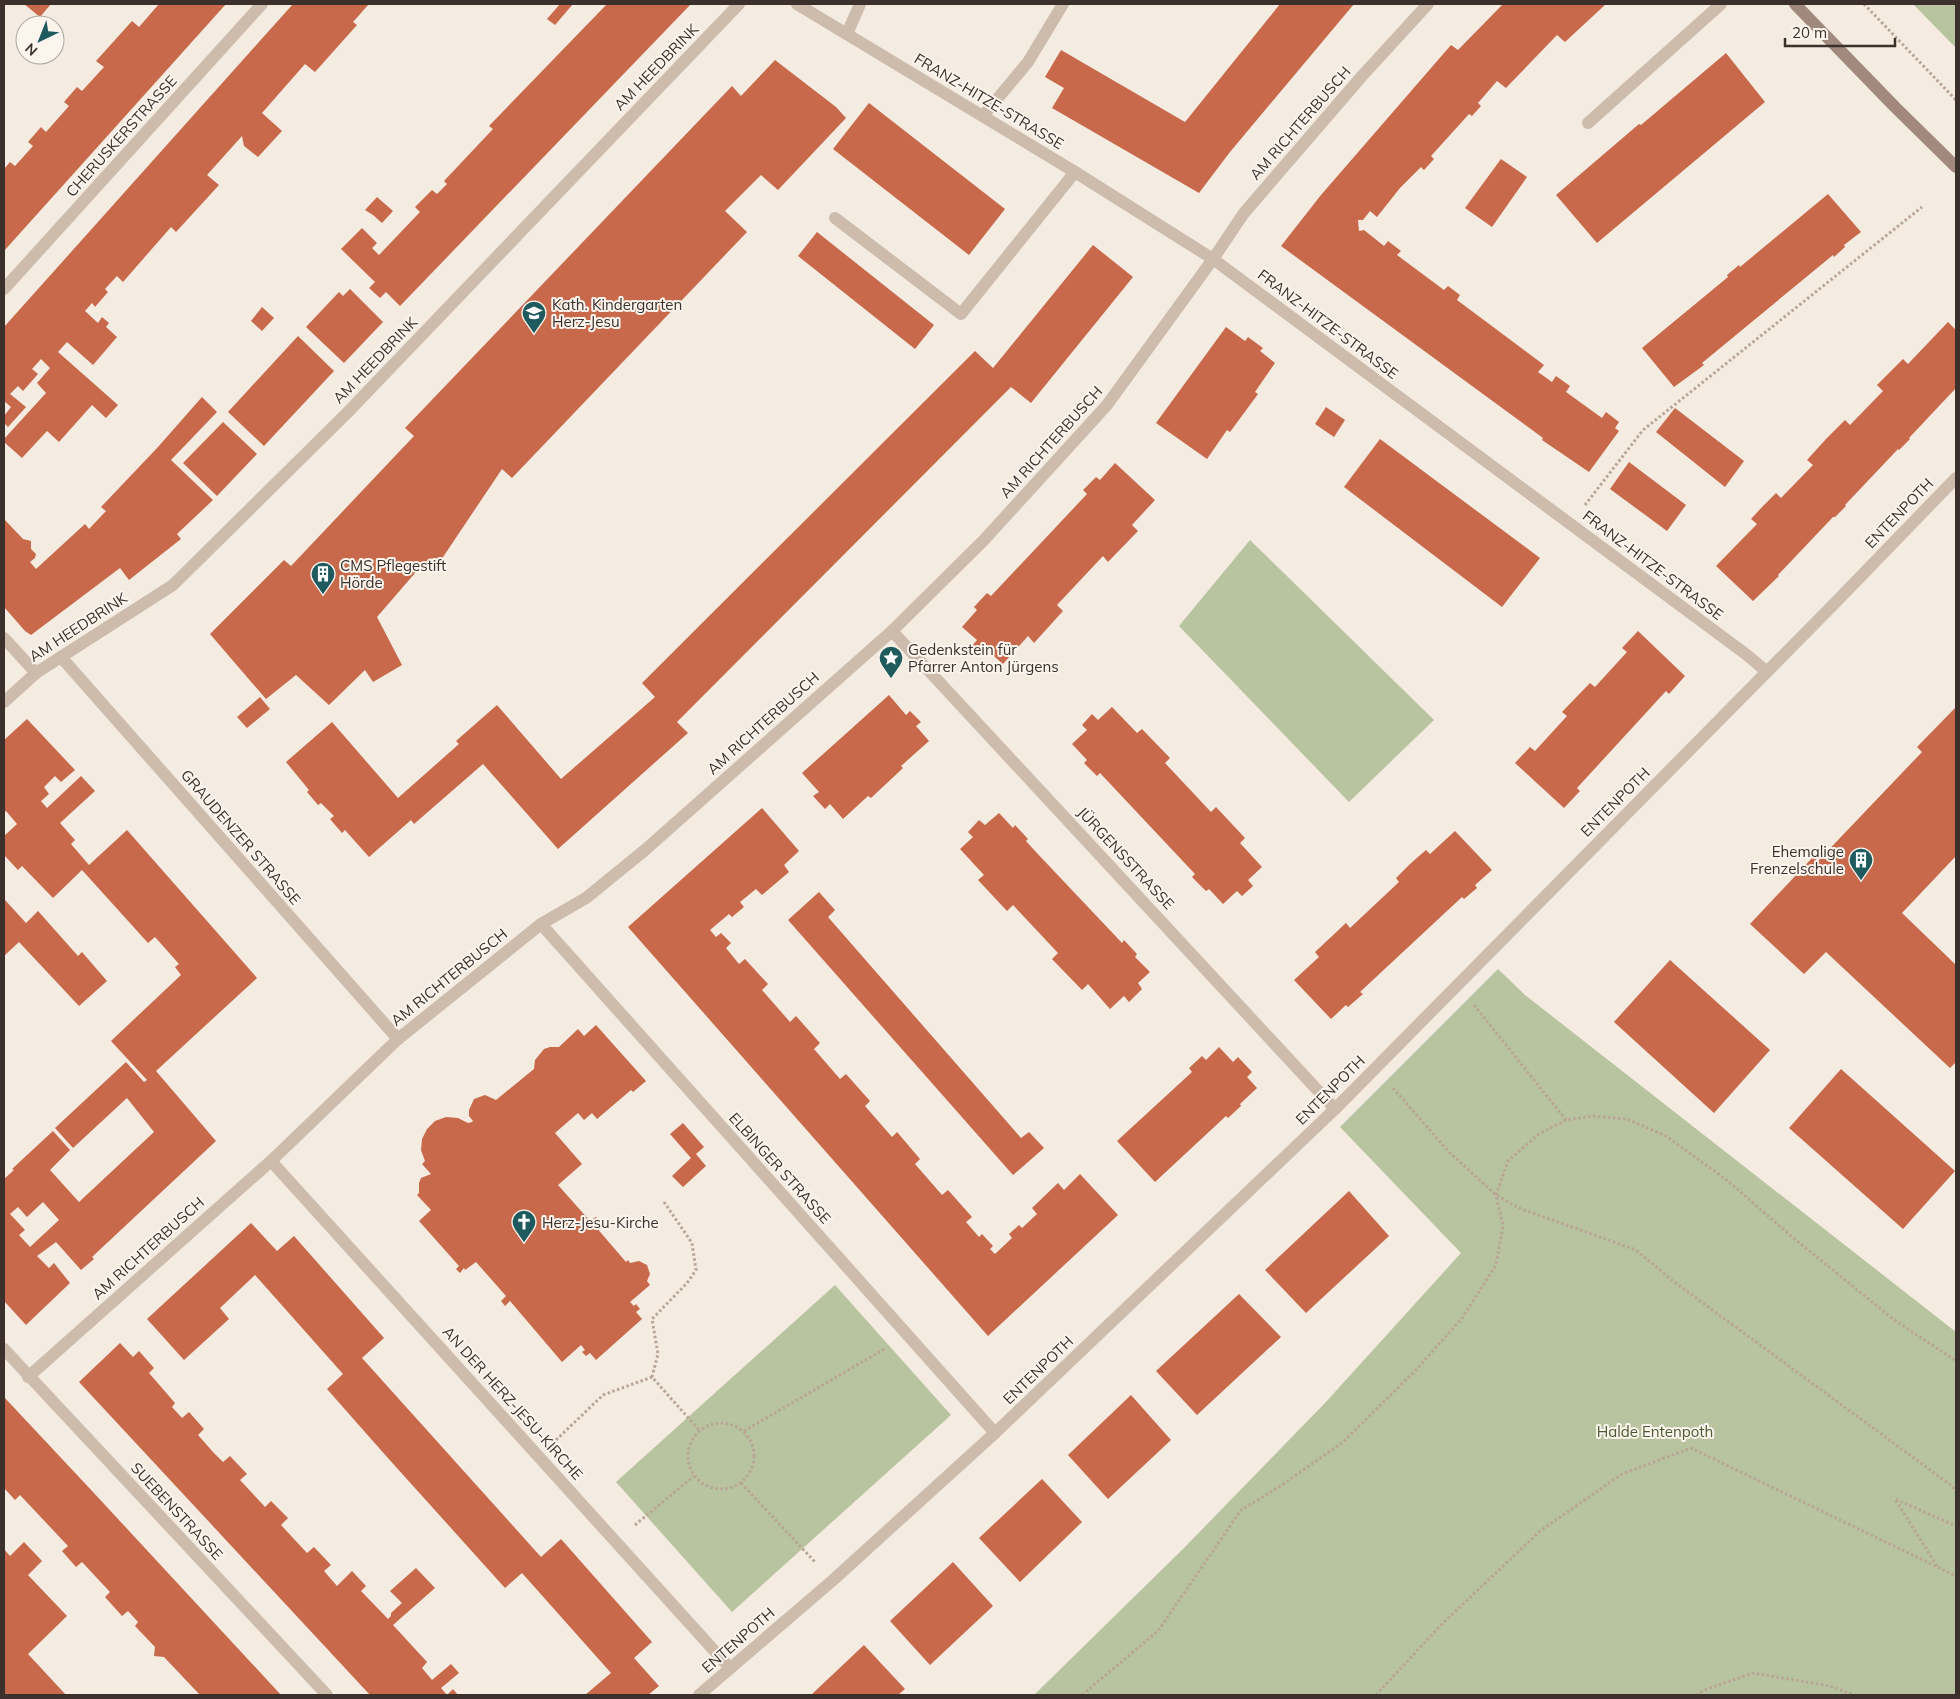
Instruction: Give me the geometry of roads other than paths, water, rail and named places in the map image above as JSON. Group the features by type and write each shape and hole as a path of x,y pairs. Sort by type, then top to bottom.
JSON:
{"main road":[{"path":"1795,4 1956,167"}],"street":[{"name":"CHERUSKERSTRASSE","path":"4,289 262,4"},
{"name":"AM HEEDBRINK","path":"4,702 36,673 173,585 348,412 739,4"},
{"name":"FRANZ-HITZE-STRASSE","path":"797,4 1075,172 1214,259 1747,655 1767,672"},
{"path":"847,34 860,4"},
{"path":"983,116 1028,62 1063,4"},
{"name":"AM RICHTERBUSCH","path":"28,1377 271,1160 398,1039 541,924 586,898 645,850 892,631 984,540 1107,405 1214,259 1244,214 1362,76 1428,4"},
{"path":"1588,123 1721,4"},
{"path":"835,218 961,314 1075,172"},
{"name":"ENTENPOTH","path":"699,1695 832,1581 995,1434 1335,1108 1767,672 1956,478"},
{"name":"JÜRGENSSTRASSE","path":"892,631 1335,1108"},
{"path":"4,638 36,673"},
{"name":"GRAUDENZER STRASSE","path":"61,657 398,1039"},
{"name":"ELBINGER STRASSE","path":"541,924 995,1434"},
{"name":"AN DER HERZ-JESU-KIRCHE","path":"271,1160 730,1668"},
{"name":"SUEBENSTRASSE","path":"4,1349 28,1377 327,1695"}],"place":[{"name":"Kath. Kindergarten Herz-Jesu","path":"534,334"},
{"name":"CMS Pflegestift Hörde","path":"323,595"},
{"name":"Gedenkstein für Pfarrer Anton Jürgens","path":"891,679"},
{"name":"Ehemalige Frenzelschule","path":"1861,881"},
{"name":"Herz-Jesu-Kirche","path":"524,1243"}],"park label":[{"name":"Halde Entenpoth","path":"1655,1431"}]}
